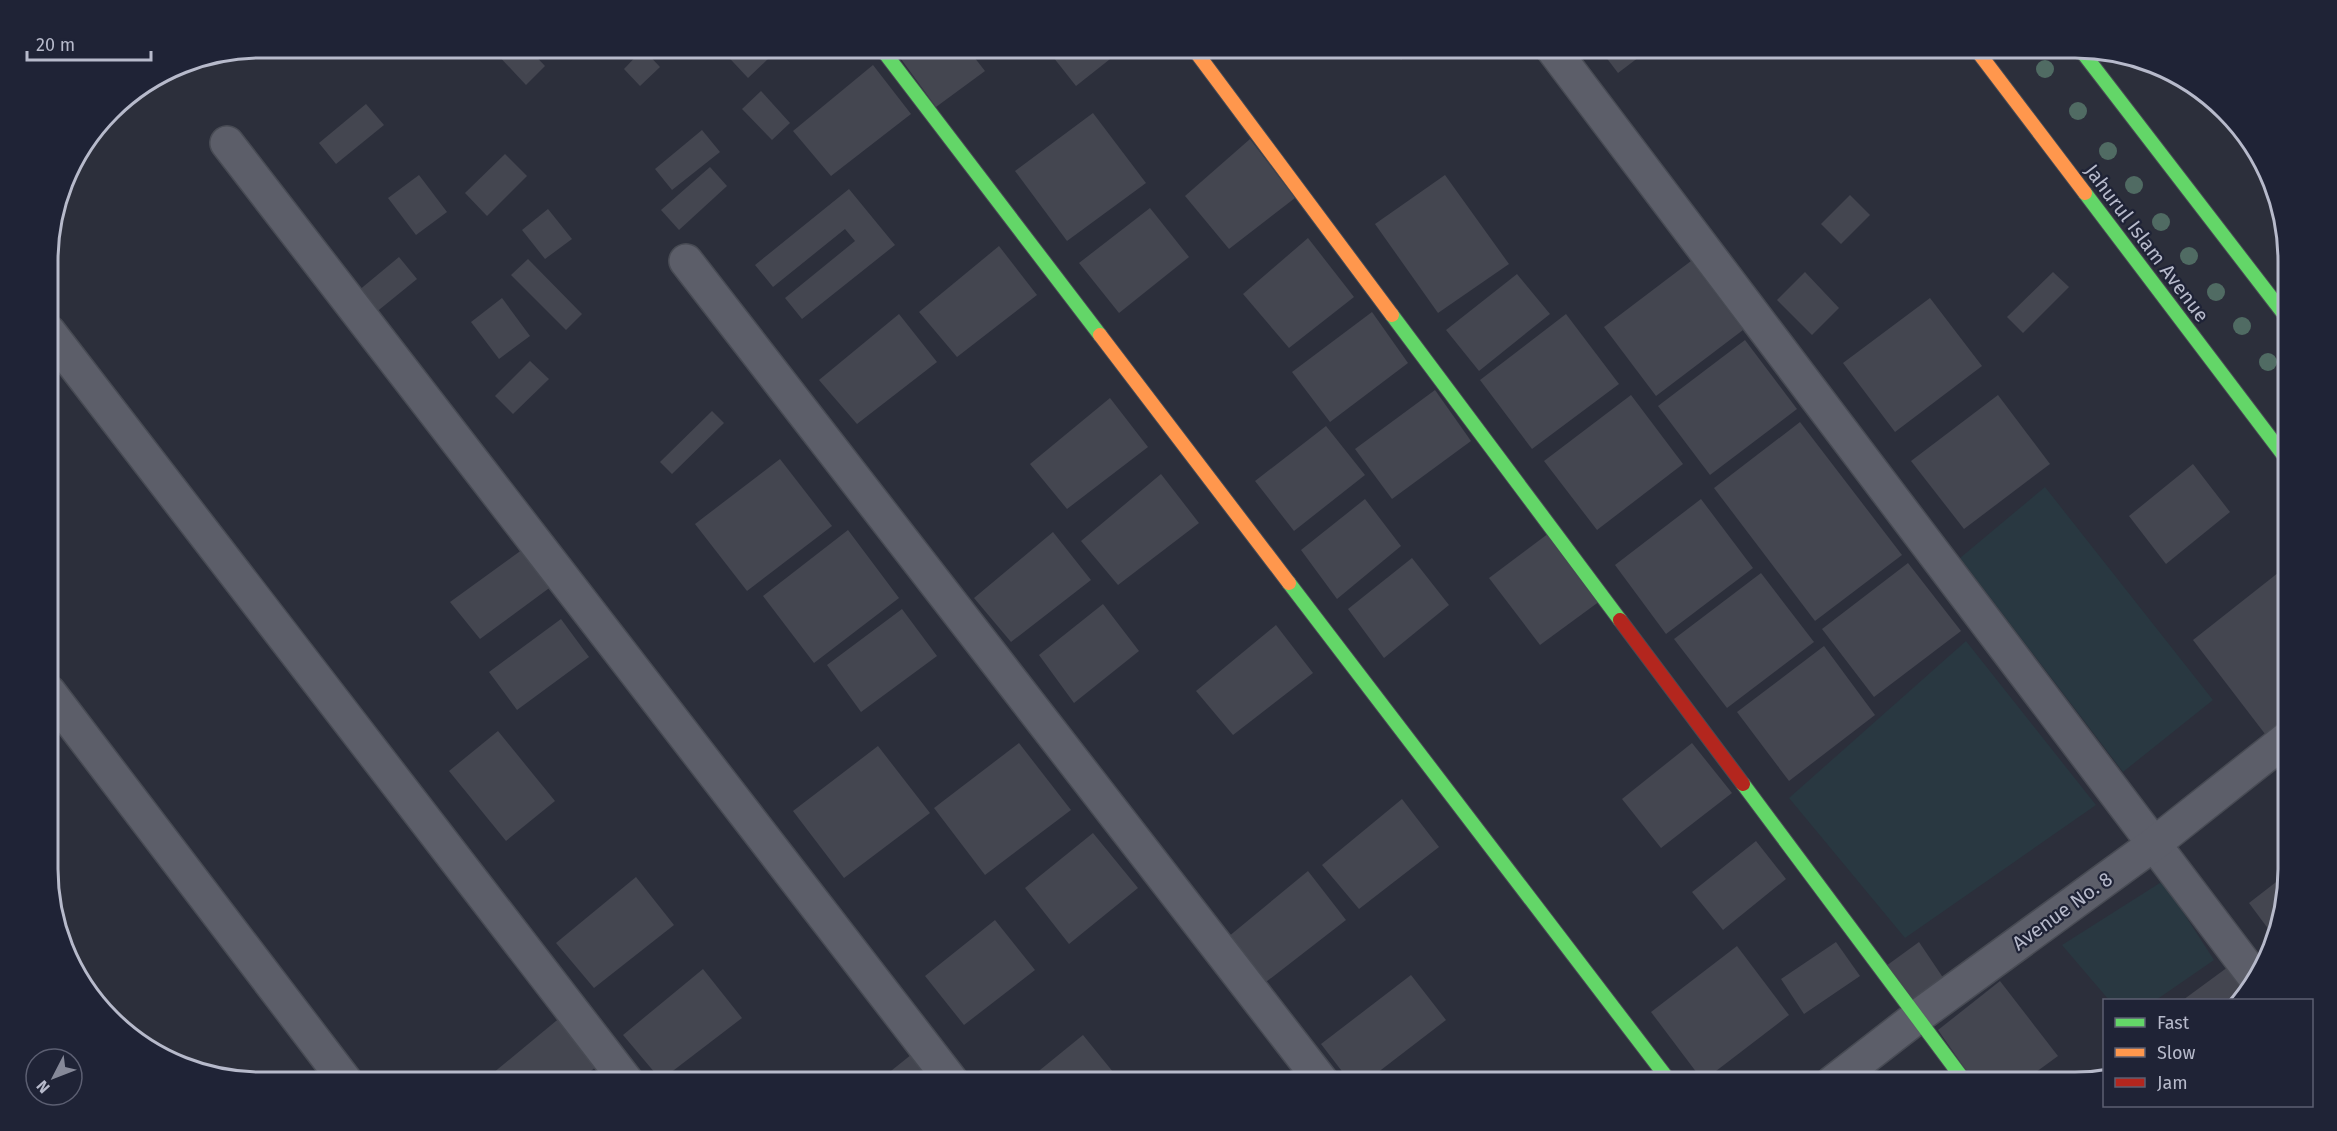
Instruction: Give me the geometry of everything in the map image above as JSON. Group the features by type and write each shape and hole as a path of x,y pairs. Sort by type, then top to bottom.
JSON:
{"street":[{"path":"889,58 1663,1072"},
{"path":"1200,58 1958,1072"},
{"path":"1560,58 2251,972"},
{"name":"Jahurul Islam Avenue","path":"1983,58 2278,448"},
{"path":"2088,59 2278,305"},
{"path":"227,143 945,1072"},
{"path":"686,261 1314,1072"},
{"path":"59,345 620,1072"},
{"path":"58,703 339,1072"},
{"name":"Avenue No. 8","path":"1846,1072 1917,1017 2154,844 2278,745"}],"shaded area":[{"path":"2045,487 2213,700 2123,772 1960,558"},
{"path":"1966,641 2096,805 1905,938 1789,798"},
{"path":"2163,881 2214,960 2157,999 2108,999 2062,945"}],"building":[{"path":"501,58 537,58 545,66 526,85"},
{"path":"634,58 652,58 660,67 640,86 624,69"},
{"path":"729,58 769,58 748,78"},
{"path":"900,58 975,58 985,71 936,107"},
{"path":"1054,58 1111,58 1076,86"},
{"path":"1607,58 1638,58 1618,73"},
{"path":"873,65 911,114 831,176 793,131"},
{"path":"761,91 790,123 772,140 742,109"},
{"path":"366,104 384,125 336,164 319,143"},
{"path":"1093,113 1146,183 1067,241 1015,171"},
{"path":"702,130 720,152 672,190 655,169"},
{"path":"1250,139 1295,198 1229,249 1185,196"},
{"path":"505,154 527,176 487,216 465,193"},
{"path":"710,167 727,186 679,230 661,210"},
{"path":"419,175 447,212 416,235 388,198"},
{"path":"1445,175 1509,264 1438,313 1375,224"},
{"path":"849,189 895,245 802,319 785,298 855,241 845,229 773,287 755,265"},
{"path":"1850,195 1870,215 1841,244 1821,224"},
{"path":"1150,208 1189,257 1119,313 1079,263"},
{"path":"548,209 572,239 545,259 522,230"},
{"path":"1308,238 1354,297 1289,348 1243,294"},
{"path":"999,246 1037,295 957,357 919,312"},
{"path":"399,257 417,279 369,318 352,296"},
{"path":"528,259 582,314 566,330 511,275"},
{"path":"1691,261 1743,330 1656,396 1604,327"},
{"path":"1805,272 1839,308 1812,335 1777,300"},
{"path":"2053,272 2069,287 2023,333 2007,317"},
{"path":"1517,274 1550,314 1479,371 1446,330"},
{"path":"502,298 530,336 499,359 471,322"},
{"path":"1930,298 1982,366 1895,432 1843,363"},
{"path":"1372,312 1408,363 1330,422 1292,372"},
{"path":"899,314 937,362 857,424 819,380"},
{"path":"1566,314 1619,384 1532,449 1480,380"},
{"path":"1745,340 1797,409 1710,475 1658,406"},
{"path":"530,361 549,379 513,414 495,396"},
{"path":"1435,390 1471,441 1392,499 1355,449"},
{"path":"1631,395 1683,464 1597,530 1544,461"},
{"path":"1998,395 2050,464 1964,529 1911,461"},
{"path":"1110,398 1148,447 1067,509 1030,464"},
{"path":"712,411 724,423 672,474 660,462"},
{"path":"1800,422 1902,555 1815,621 1714,488"},
{"path":"1326,426 1365,475 1294,531 1255,481"},
{"path":"780,459 832,526 747,591 695,524"},
{"path":"2193,464 2230,512 2166,564 2129,516"},
{"path":"1161,474 1199,523 1118,585 1081,541"},
{"path":"1365,499 1401,546 1337,599 1301,550"},
{"path":"1701,499 1753,568 1666,634 1615,565"},
{"path":"848,530 899,598 814,663 763,596"},
{"path":"1053,532 1091,580 1011,642 974,598"},
{"path":"1549,533 1600,601 1540,645 1489,578"},
{"path":"523,549 552,586 480,639 450,602"},
{"path":"1412,558 1449,605 1384,658 1348,609"},
{"path":"1908,563 1961,631 1874,697 1822,629"},
{"path":"1761,573 1814,642 1727,708 1674,639"},
{"path":"2278,573 2278,745 2275,747 2193,640"},
{"path":"1103,604 1139,651 1074,703 1039,655"},
{"path":"902,609 937,656 861,712 827,665"},
{"path":"561,619 589,657 517,710 489,672"},
{"path":"1276,625 1313,673 1233,735 1196,691"},
{"path":"1824,646 1875,715 1789,781 1737,712"},
{"path":"498,731 555,801 506,841 449,771"},
{"path":"1019,743 1071,810 985,875 934,808"},
{"path":"1692,743 1732,793 1661,848 1622,799"},
{"path":"878,746 930,813 844,878 793,811"},
{"path":"1402,799 1439,847 1359,909 1322,865"},
{"path":"1093,833 1138,888 1069,944 1025,888"},
{"path":"1756,841 1786,879 1723,930 1692,892"},
{"path":"1308,871 1346,920 1266,982 1228,937"},
{"path":"636,877 674,925 594,988 556,943"},
{"path":"2278,881 2275,909 2269,930 2249,903"},
{"path":"995,920 1035,970 964,1025 925,976"},
{"path":"1836,942 1860,976 1804,1014 1781,979"},
{"path":"1919,942 1946,982 1914,1004 1886,966"},
{"path":"1737,946 1789,1015 1715,1072 1696,1072 1651,1012"},
{"path":"2232,964 2245,981 2232,999 2184,999"},
{"path":"703,969 742,1018 671,1072 654,1072 623,1035"},
{"path":"1411,975 1446,1020 1378,1072 1343,1072 1321,1044"},
{"path":"2000,981 2058,1056 2036,1072 1967,1072 1938,1030"},
{"path":"562,1016 600,1064 589,1072 494,1072"},
{"path":"1083,1035 1113,1072 1038,1072"},
{"path":"922,1046 942,1072 890,1072"}],"traffic: fast":[{"path":"889,58 1100,335"},
{"path":"2088,59 2278,306"},
{"path":"2085,193 2278,448"},
{"path":"1392,315 1620,620"},
{"path":"1289,583 1663,1072"},
{"path":"1743,784 1958,1072"}],"traffic: slow":[{"path":"1200,58 1392,315"},
{"path":"1983,58 2085,193"},
{"path":"1100,335 1289,583"}],"traffic: jam":[{"path":"1620,620 1743,784"}]}
